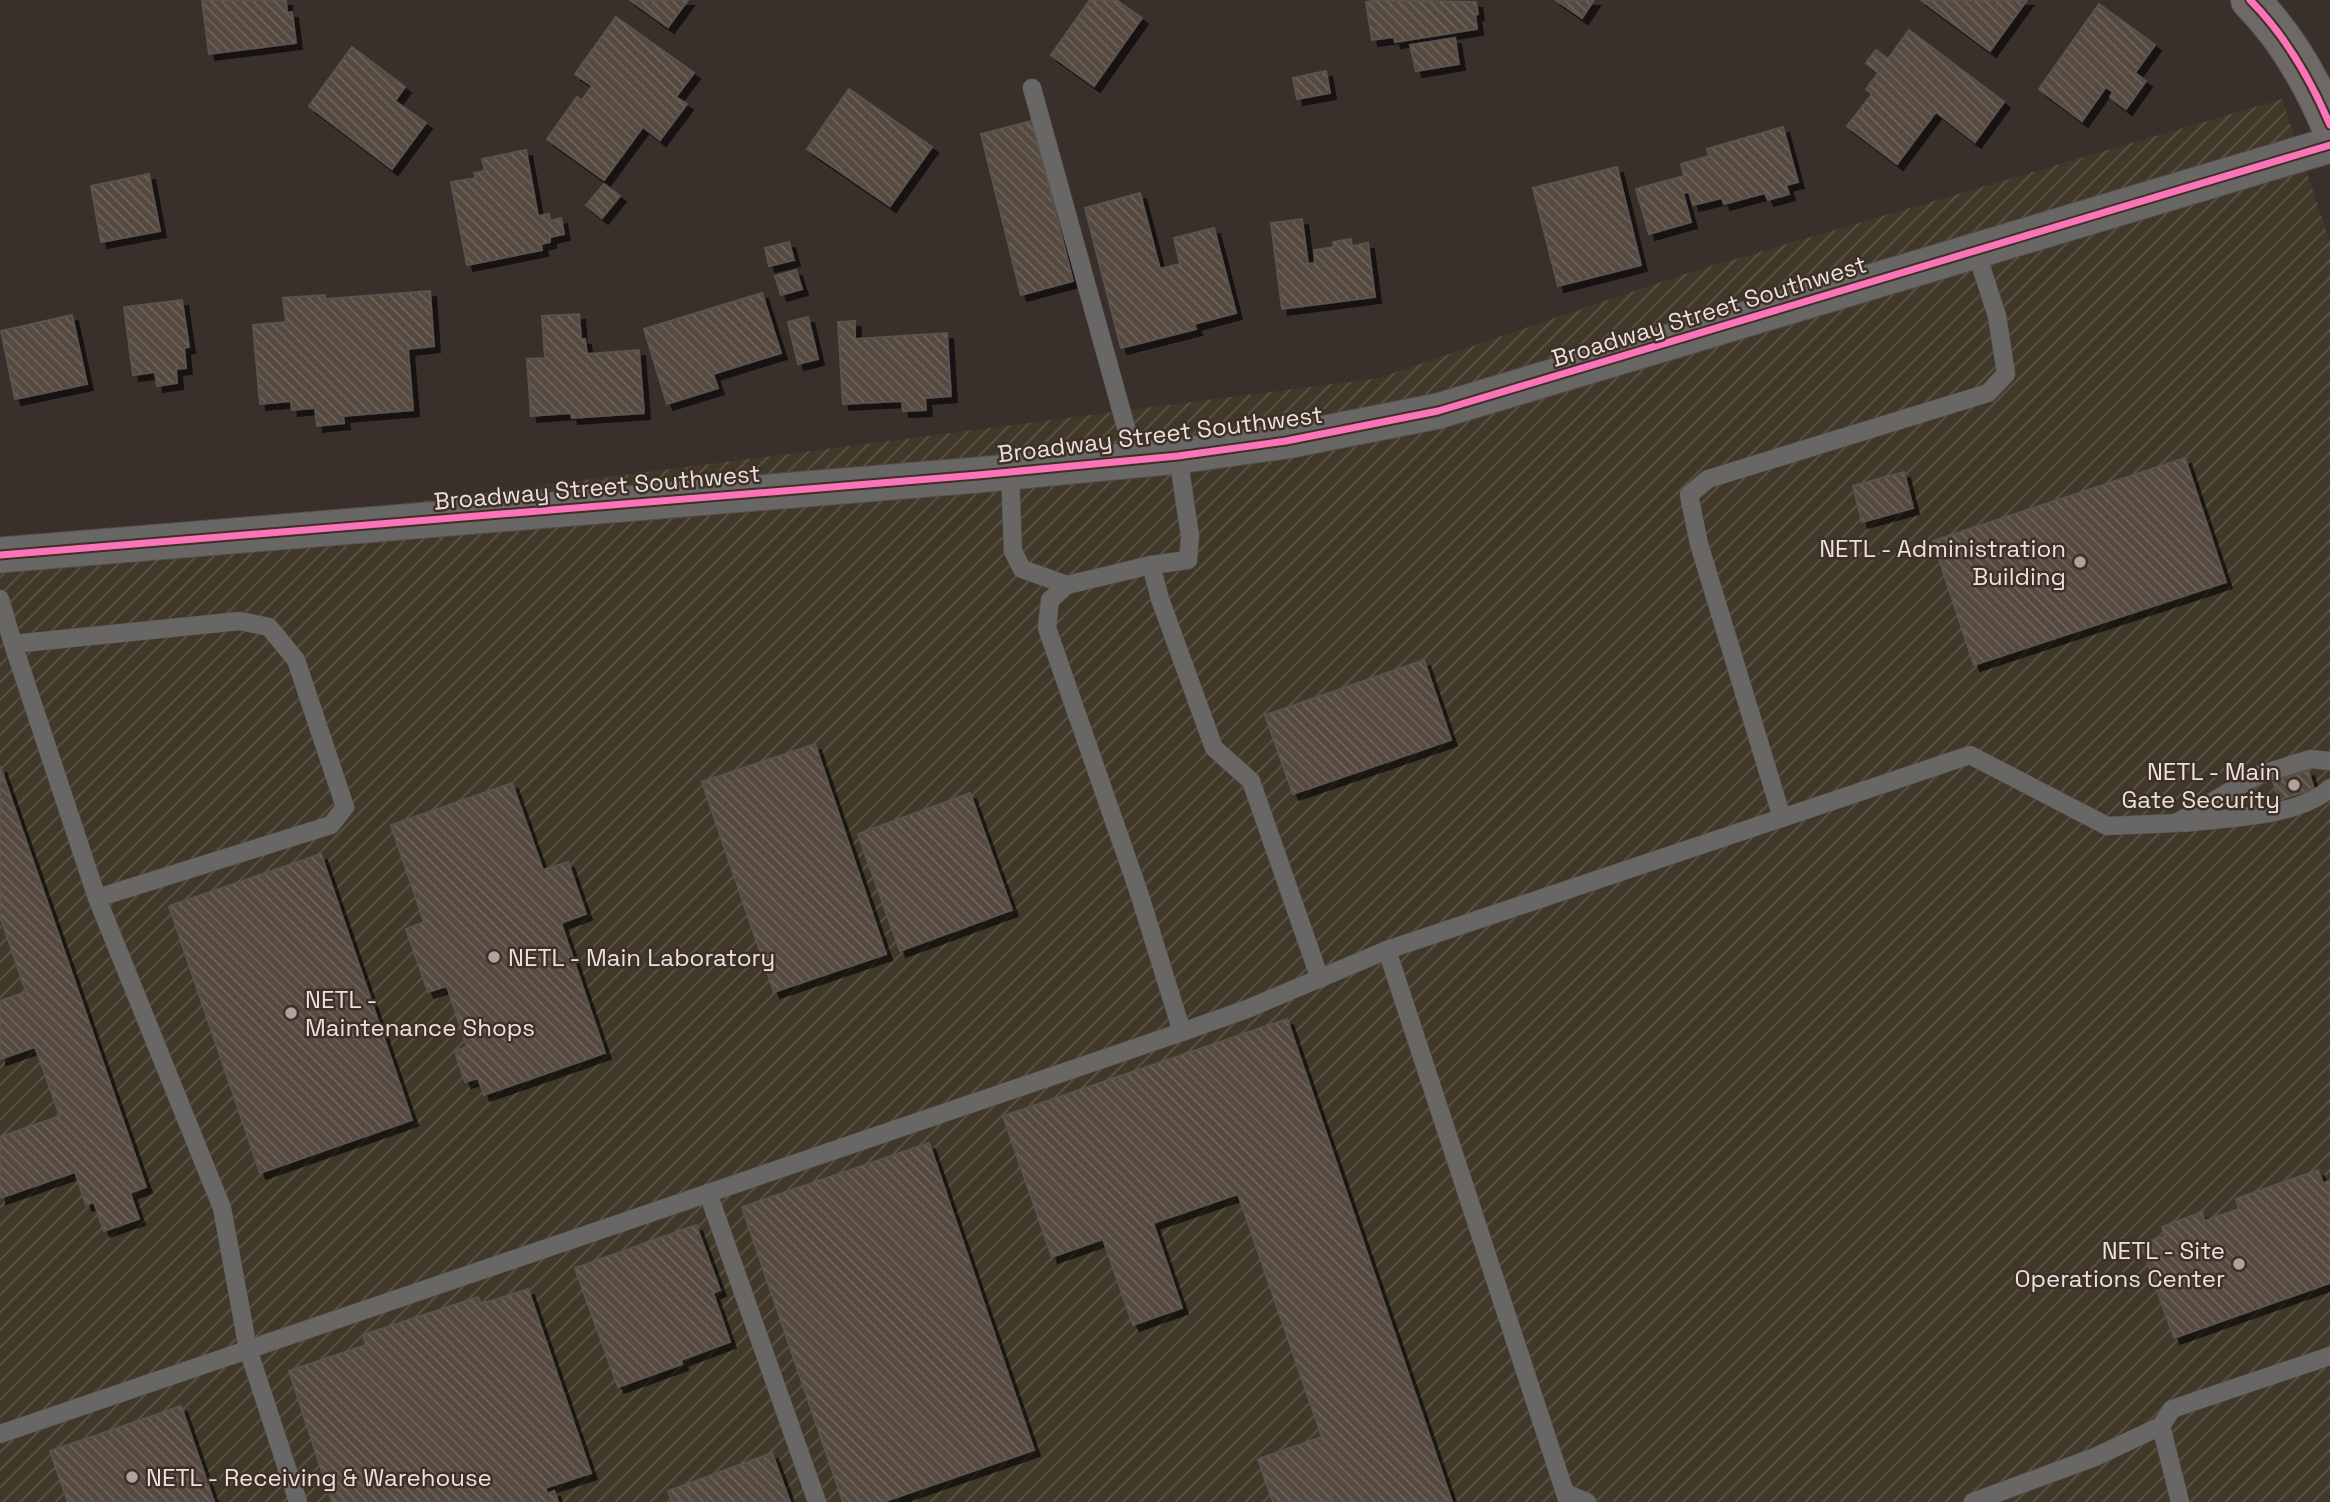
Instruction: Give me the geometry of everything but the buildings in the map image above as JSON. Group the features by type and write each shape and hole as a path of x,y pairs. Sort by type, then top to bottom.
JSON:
{"main road":[{"path":"2250,0 2290,47 2314,89 2330,125"}],"street":[{"name":"Broadway Street Southwest","path":"0,555 1010,472 1178,456 1286,441 1438,411 2330,145"}],"lane":[{"path":"1032,88 1135,460"},
{"path":"1782,818 1699,544 1689,495 1709,479 1988,393 2006,374 1997,316 1976,251"},
{"path":"1178,456 1190,536 1188,560 1151,565 1067,586 1050,600 1047,628 1139,893 1182,1032"},
{"path":"1010,472 1013,551 1022,569 1067,586"},
{"path":"1151,565 1160,599 1214,748 1251,781 1320,979"},
{"path":"0,598 97,898 222,1208 248,1349 298,1502"},
{"path":"13,644 240,621 269,627 296,660 345,807 331,825 97,898"},
{"path":"0,1434 1182,1032 1247,1009 1387,950 1970,755 2107,826 2176,823 2270,813 2321,797 2330,788"},
{"path":"2176,823 2256,776 2310,759 2330,761"},
{"path":"1387,950 1567,1497 1587,1502"},
{"path":"708,1193 817,1502"},
{"path":"1973,1502 2095,1457 2161,1426 2172,1409 2330,1356"},
{"path":"2161,1426 2180,1502"}],"shaded area":[{"path":"2282,99 2330,242 2330,1502 0,1502 0,555 1379,378 1681,275"}],"cycle path":[{"path":"2250,0 2275,28 2296,58 2330,125"},
{"path":"0,555 978,475 1178,456 1286,441 1438,411 2330,145"}],"place":[{"name":"NETL - Administration Building","path":"2080,562"},
{"name":"NETL - Main Gate Security","path":"2294,785"},
{"name":"NETL - Main Laboratory","path":"494,957"},
{"name":"NETL - Maintenance Shops","path":"291,1013"},
{"name":"NETL - Site Operations Center","path":"2239,1264"},
{"name":"NETL - Receiving & Warehouse","path":"132,1477"}]}
